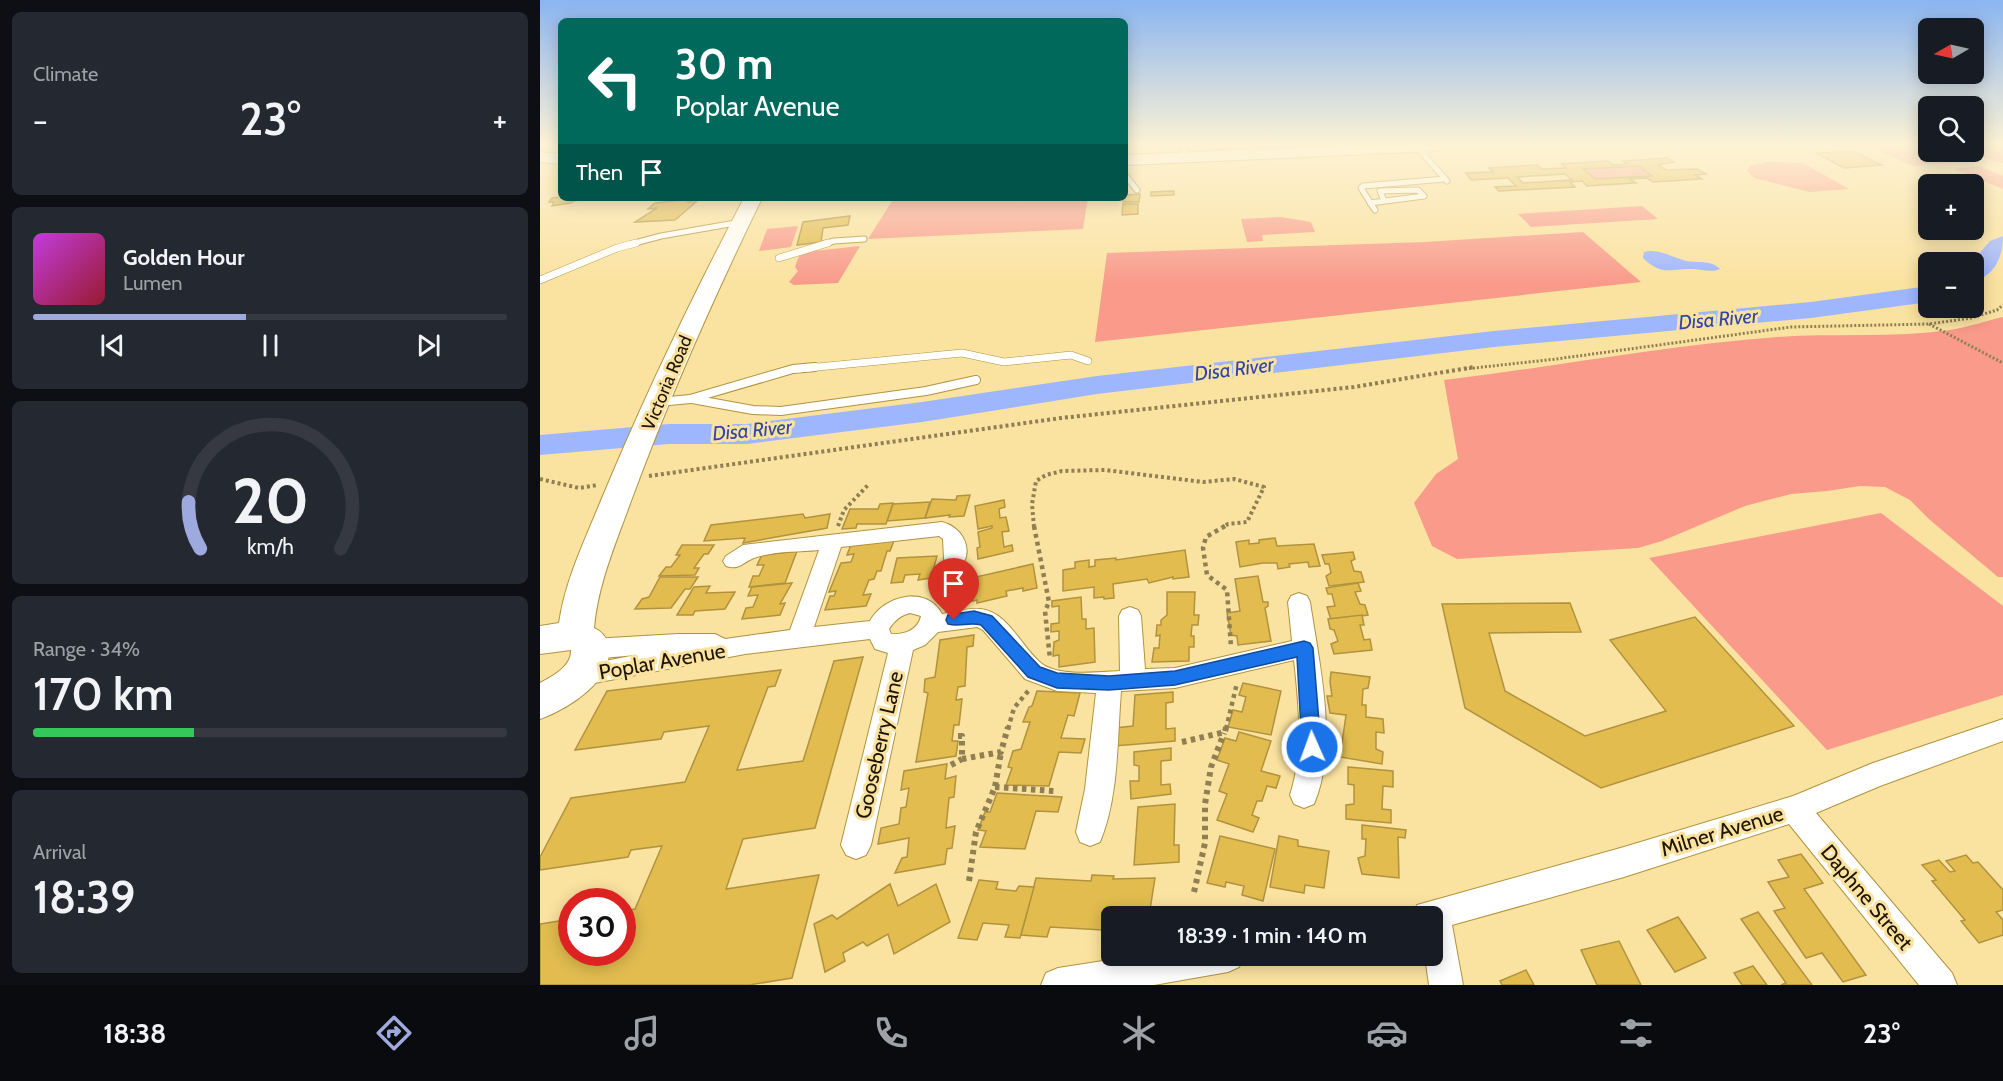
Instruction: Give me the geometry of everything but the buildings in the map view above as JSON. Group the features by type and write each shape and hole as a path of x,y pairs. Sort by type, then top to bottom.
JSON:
{"main road":[{"name":"Victoria Road","path":"565,645 591,566 625,477 707,289 751,205"},
{"path":"540,702 555,694 565,645"}],"street":[{"path":"734,561 748,550 942,529 953,536 955,559"},
{"path":"799,638 833,541"},
{"path":"1299,602 1309,690 1312,765 1310,784 1304,795"},
{"path":"932,624 930,609 917,604 909,604 886,615 877,629 883,642 902,644 919,638 932,624 974,617 987,621 1034,672 1057,681 1121,682 1175,678 1304,648"},
{"path":"1090,832 1121,682 1130,616"},
{"name":"Poplar Avenue","path":"565,645 745,645 877,629"},
{"name":"Gooseberry Lane","path":"856,845 902,644"},
{"name":"Milner Avenue","path":"1443,913 1624,862 1794,808 1873,776 2003,730"},
{"name":"Daphne Street","path":"1794,808 1940,985"},
{"path":"1058,985 1169,966"},
{"path":"1442,966 1446,985"}],"lane":[{"path":"1363,192 1375,210"},
{"path":"1380,192 1384,201"},
{"path":"1370,203 1424,196 1421,192"},
{"path":"540,280 617,248 661,236 751,205"},
{"path":"779,258 834,241 864,239"},
{"path":"657,407 793,369 962,352 1004,362 1071,355 1088,361"},
{"path":"690,399 753,410 781,411 926,391 976,380"}],"path":[{"path":"540,479 579,488 625,477 1049,419 1354,387 1493,364 1556,359 1791,327 1929,324 1971,318 1996,310 2003,305"},
{"path":"1996,310 2003,313"},
{"path":"1929,324 2003,363"},
{"path":"969,881 976,832 995,787 1001,752 1014,708 1048,667 1050,658 1045,611 1049,602 1035,539 1031,503 1032,488 1044,475 1064,470 1135,471 1205,482 1226,478 1264,487 1247,522 1228,524 1206,537 1203,548 1207,575 1227,590 1228,636 1239,674 1225,732 1211,767 1205,804 1204,843 1194,892"},
{"path":"833,541 844,510 868,485"},
{"path":"1182,742 1225,732"},
{"path":"958,736 962,736 962,759"},
{"path":"951,765 962,759 1001,752"},
{"path":"995,787 1054,791"}],"shaded area":[{"path":"892,201 1088,201 1083,229 868,239"},
{"path":"1642,206 1658,219 1531,227 1518,214"},
{"path":"1281,217 1311,222 1315,232 1262,235 1263,241 1247,242 1241,219"},
{"path":"798,226 791,247 759,251 767,229"},
{"path":"1583,232 1641,282 1095,342 1107,253 1425,242"},
{"path":"860,246 838,283 794,285 789,282 798,271 795,267 799,256 814,251"},
{"path":"2003,317 2003,577 1998,577 1930,520 1910,500 1885,487 1860,486 1791,494 1745,506 1662,541 1638,548 1457,559 1432,546 1414,503 1436,474 1458,459 1444,380 1735,341 1799,336 1886,335 1957,329"},
{"path":"1881,513 2003,606 2003,695 1827,750 1649,558"}],"water":[{"path":"1649,251 1688,261 1712,264 1720,269 1710,271 1661,270 1643,258 1644,252"}],"waterway":[{"name":"Disa River","path":"1984,263 2003,243"},
{"name":"Disa River","path":"540,445 669,434 747,434 922,412 1097,385 1494,339 1811,310 1918,295"}],"route":[{"path":"954,620 974,617 987,621 1034,672 1057,681 1109,683 1175,678 1304,648 1312,747"}]}
